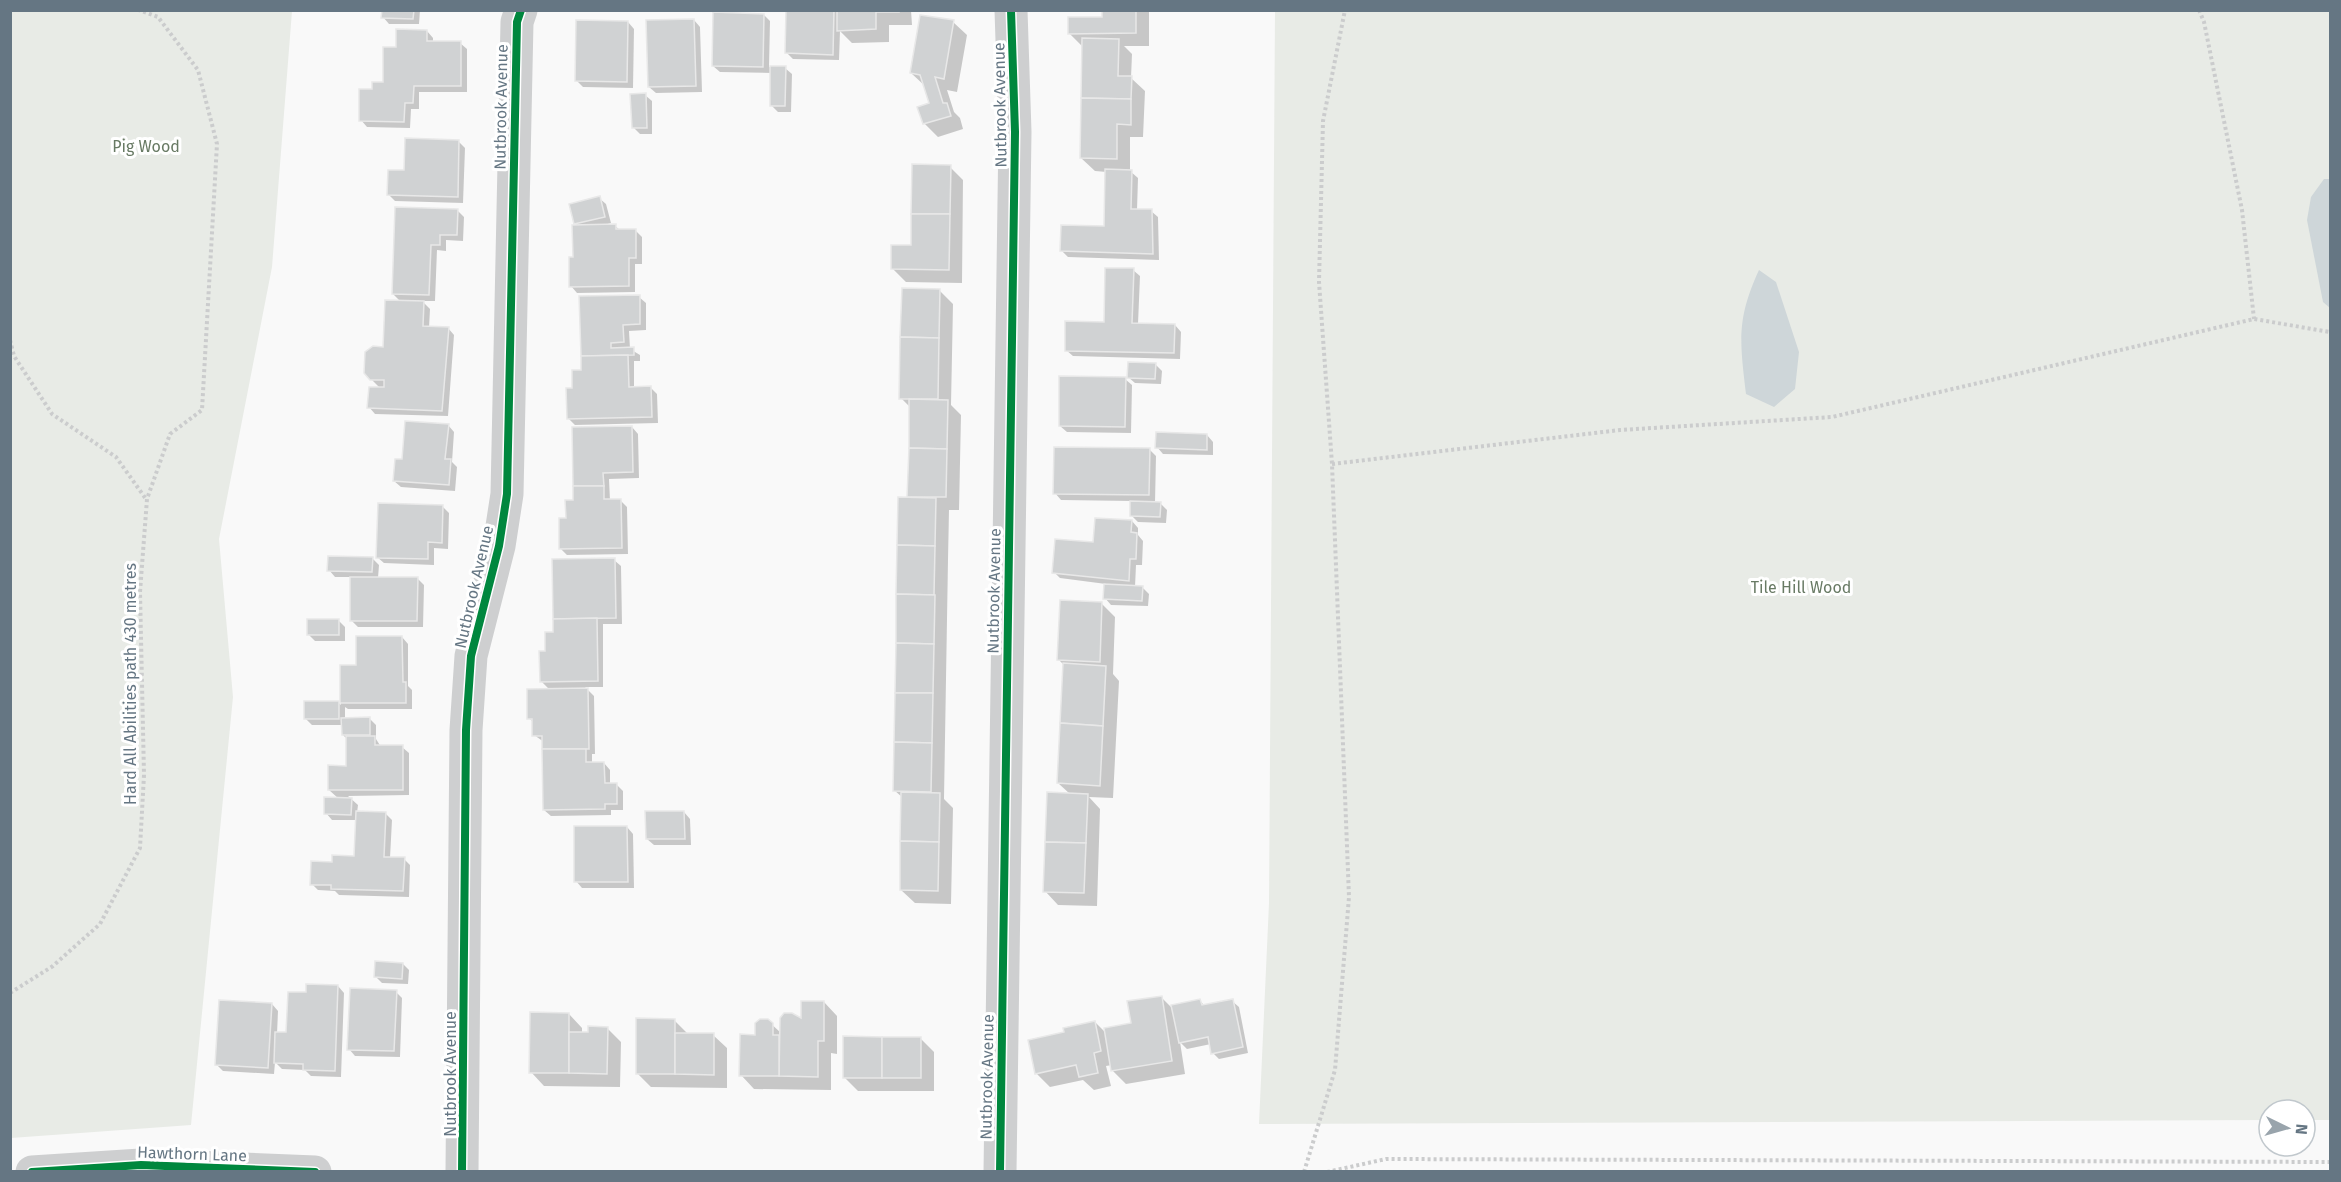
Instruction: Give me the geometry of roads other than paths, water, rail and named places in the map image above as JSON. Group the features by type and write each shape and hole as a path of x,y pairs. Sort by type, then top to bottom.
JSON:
{"street":[{"name":"Nutbrook Avenue","path":"462,1172 466,730 471,656 499,546 507,494 517,22 521,10"},
{"name":"Nutbrook Avenue","path":"1000,1172 1015,132 1011,10"},
{"name":"Hawthorn Lane","path":"32,1172 141,1165 315,1172"}],"park label":[{"name":"Pig Wood","path":"146,146"},
{"name":"Tile Hill Wood","path":"1801,587"}]}
